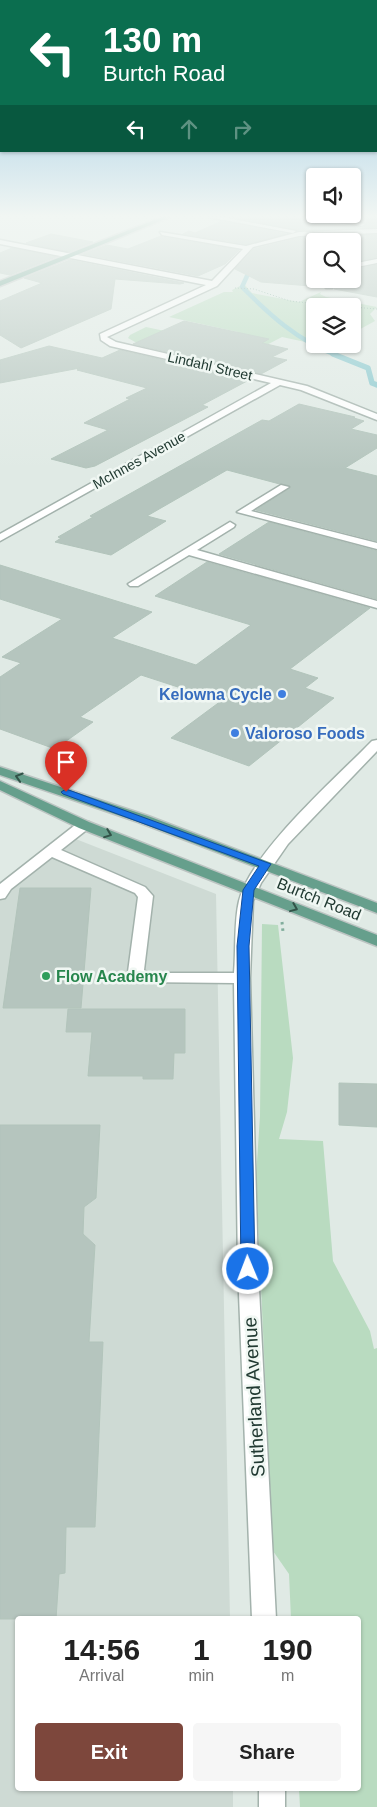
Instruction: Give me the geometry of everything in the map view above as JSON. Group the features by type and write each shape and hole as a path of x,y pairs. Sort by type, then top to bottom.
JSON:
{"main road":[{"name":"Burtch Road","path":"0,771 83,797 266,864 377,908"},
{"name":"Burtch Road","path":"0,785 84,825 377,941"}],"street":[{"name":"Lindahl Street","path":"175,301 110,330 103,336 105,340 318,392 377,417"},
{"name":"McInnes Avenue","path":"0,538 279,382"},
{"path":"284,487 242,512 377,546"},
{"path":"134,584 230,525"},
{"path":"188,551 377,605"},
{"name":"Sutherland Avenue","path":"264,1616 248,1269 242,978 244,920 248,890 266,864 287,837 377,744"},
{"path":"0,895 6,886 84,825"},
{"path":"50,851 140,890 146,896 136,972 144,978 242,978"},
{"path":"272,1791 272,1807"}],"path":[{"path":"288,301 306,303"},
{"path":"361,308 377,309"}],"shaded area":[{"path":"63,834 216,894 230,1616 15,1616 15,1791 233,1791 233,1807 0,1807 0,882"}],"green space":[{"path":"203,301 306,301 306,342 282,337 226,366 188,357 192,354 135,342 128,338 130,335 146,327 217,342 238,332 169,317"},
{"path":"361,304 377,307 370,314 375,321 361,329"},
{"path":"262,924 278,925 293,1058 287,1112 279,1139 323,1141 333,1261 370,1331 374,1349 377,1348 377,1807 300,1807 299,1791 361,1791 361,1616 291,1616 289,1574 273,1551 256,1177 260,1116"}],"building":[{"path":"0,301 112,301 111,309 21,348 0,335"},
{"path":"184,321 269,339 262,343 288,349 272,357 287,360 261,374 133,344"},
{"path":"49,346 102,358 120,350 249,380 202,405 208,407 95,466 86,468 51,459 108,430 84,423 147,388 77,370 80,368 0,383 0,360"},
{"path":"299,404 355,417 364,421 351,429 377,435 377,448 345,468 377,476 377,541 256,510 291,487 227,470 147,516 166,521 111,555 55,542 61,538 58,537 93,517 90,516 262,420 269,421"},
{"path":"269,522 377,551 377,599 219,554"},
{"path":"207,562 370,608 290,669 318,678 305,688 334,698 249,766 171,738 221,701 141,675 80,717 93,722 55,749 0,729 0,677 21,663 2,657 62,619 0,599 0,565 152,612 112,638 196,665 251,625 155,596"},
{"name":"Flow Academy","path":"20,888 91,888 81,1008 3,1008"},
{"path":"68,1009 185,1009 185,1053 174,1053 173,1079 143,1079 143,1076 88,1076 92,1032 66,1032"},
{"path":"339,1083 377,1084 377,1127 339,1125"},
{"path":"0,1125 100,1125 96,1198 84,1207 83,1234 95,1245 89,1342 103,1342 95,1527 66,1527 65,1573 59,1574 56,1616 15,1616 15,1619 0,1619"}],"waterway":[{"path":"257,301 297,335 336,355"},
{"path":"333,354 368,368 372,383 377,385"}],"place":[{"name":"Kelowna Cycle","path":"282,694"},
{"name":"Valoroso Foods","path":"235,733"},
{"name":"Flow Academy","path":"46,976"}],"route":[{"path":"66,792 266,864 248,890 243,946 248,1269"}]}
